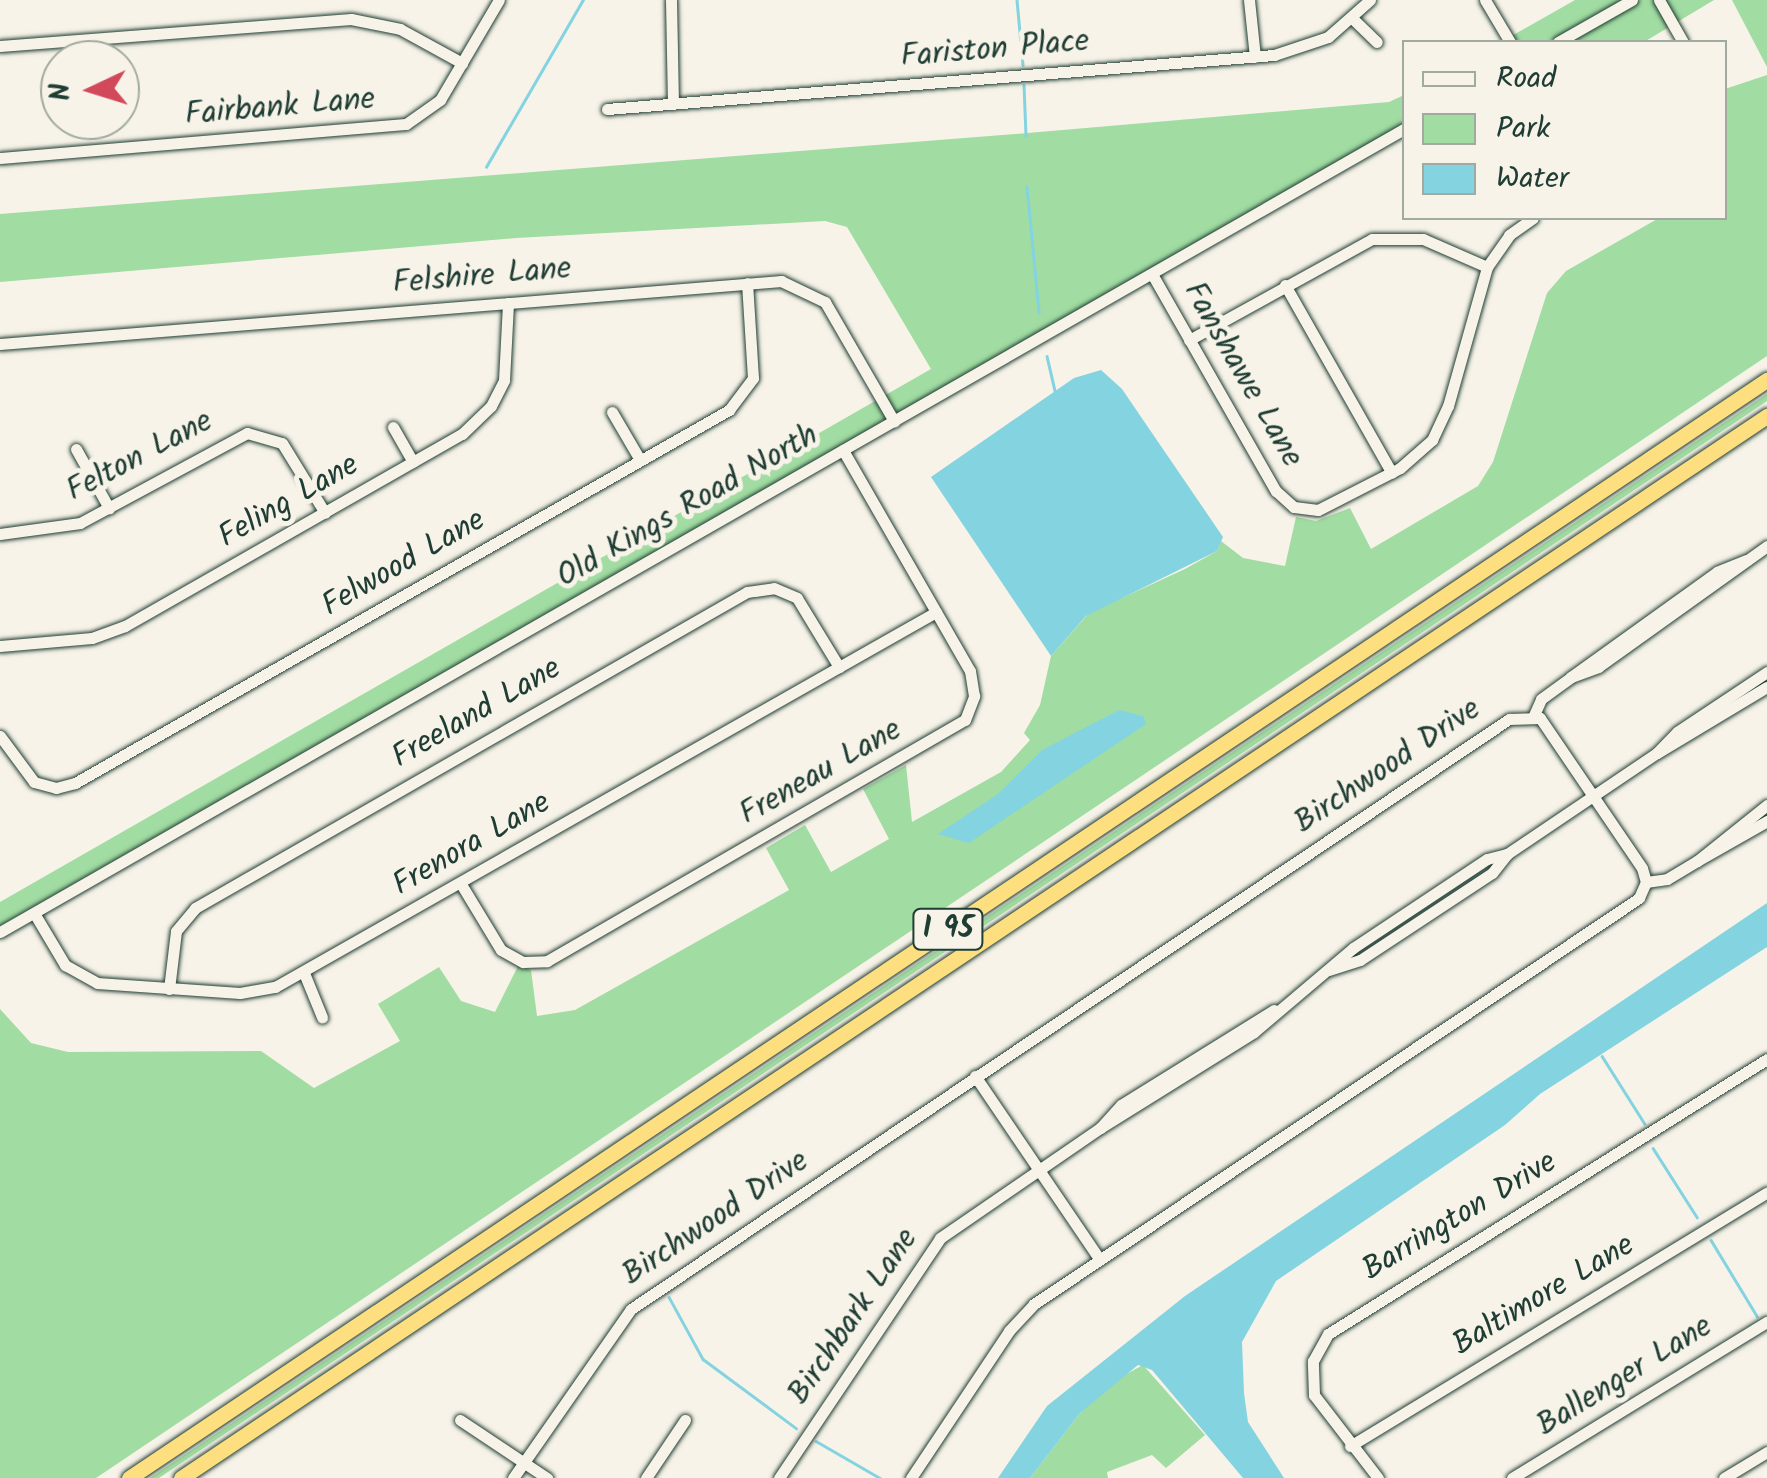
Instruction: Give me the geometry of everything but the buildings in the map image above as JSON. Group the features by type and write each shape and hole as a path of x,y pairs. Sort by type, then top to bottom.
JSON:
{"highway":[{"name":"I 95","path":"129,1478 1767,380"},
{"name":"I 95","path":"180,1478 1767,416"}],"street":[{"name":"Fairbank Lane","path":"0,158 401,125 432,110 499,0"},
{"path":"671,0 674,104"},
{"path":"1249,0 1255,57"},
{"name":"Fariston Place","path":"607,109 1255,57 1307,47 1354,19 1370,0"},
{"path":"1485,0 1509,40"},
{"path":"1562,40 1632,0"},
{"path":"1659,0 1682,40"},
{"path":"0,46 358,19 409,32 462,63"},
{"path":"1354,19 1377,42"},
{"name":"Old Kings Road North","path":"0,932 1402,131"},
{"name":"Fanshawe Lane","path":"1152,274 1289,504 1324,509 1392,473 1420,453 1444,418 1487,267 1506,239 1530,220"},
{"path":"1189,340 1350,248 1391,236 1430,242 1487,267"},
{"name":"Felshire Lane","path":"0,344 747,283 795,283 825,302 894,421"},
{"name":"Felwood Lane","path":"0,736 34,782 52,788 75,783 729,410 748,392 754,364 747,283"},
{"path":"1285,284 1392,473"},
{"name":"Feling Lane","path":"0,646 115,630 467,430 496,398 510,352 508,303"},
{"path":"612,412 640,460"},
{"path":"393,427 413,462"},
{"name":"Felton Lane","path":"0,534 59,529 109,508 229,439 253,433 286,448 325,513"},
{"path":"76,449 109,508"},
{"name":"Freneau Lane","path":"461,884 506,954 535,963 560,955 961,724 971,708 974,683 843,450"},
{"path":"1534,715 1541,699 1701,582 1767,546"},
{"name":"Freeland Lane","path":"170,988 176,931 195,908 750,591 774,588 797,598 839,668"},
{"name":"Frenora Lane","path":"34,913 78,975 108,984 260,991 304,973 936,612"},
{"path":"1657,754 1677,732 1767,672"},
{"path":"1657,754 1685,742 1767,688"},
{"name":"Birchwood Drive","path":"513,1478 627,1312 1509,719 1534,715 1594,796 1646,882"},
{"name":"Birchbark Lane","path":"779,1478 934,1245 1100,1128 1121,1105 1274,1010 1330,970 1360,960 1492,873 1507,854 1657,754"},
{"path":"1696,861 1767,805"},
{"path":"911,1478 1018,1320 1100,1260 1634,902 1646,882 1667,879 1767,820"},
{"path":"304,973 322,1017"},
{"name":"Barrington Drive","path":"1378,1478 1319,1408 1311,1382 1315,1355 1332,1328 1767,1059"},
{"path":"975,1076 1100,1260"},
{"name":"Baltimore Lane","path":"1350,1446 1767,1192"},
{"name":"Ballenger Lane","path":"1512,1478 1767,1322"},
{"path":"460,1420 547,1478"},
{"path":"646,1478 684,1420"},
{"path":"1724,1478 1767,1452"}],"green space":[{"path":"1575,0 1622,0 1552,40 1505,40"},
{"path":"1640,0 1714,0 1647,40 1569,40"},
{"path":"1732,0 1767,0 1767,67"},
{"path":"1767,75 1767,356 96,1478 0,1478 0,1009 31,1043 68,1052 261,1051 314,1088 400,1041 378,1004 439,967 461,1001 495,1012 518,966 531,970 537,1016 575,1010 789,890 766,848 805,825 831,872 889,839 863,789 906,765 912,822 1001,772 1030,740 1024,733 1040,705 1051,656 1089,613 1185,569 1217,551 1221,541 1243,558 1285,566 1296,517 1316,521 1350,508 1371,549 1478,486 1493,462 1547,293 1566,271 1655,220 1727,220 1727,88"},
{"path":"1402,96 1402,125 0,926 0,902 931,369 847,227 825,221 516,238 0,282 0,214 1389,102"},
{"path":"1767,394 1767,401 1375,664 159,1478 150,1478"},
{"path":"1143,1365 1205,1435 1166,1468 1152,1455 1107,1472 1108,1478 1030,1478 1080,1413 1112,1382"}],"water":[{"path":"1101,370 1122,389 1223,537 1217,551 1086,616 1051,656 931,477 1074,378"},
{"path":"1119,710 1143,716 1146,724 969,843 938,834 998,794 1042,750"},
{"path":"1767,903 1767,947 1540,1094 1505,1125 1276,1281 1242,1342 1244,1393 1248,1422 1284,1478 1243,1478 1152,1370 1138,1365 1080,1413 1030,1478 998,1478 1047,1406 1185,1296"}],"waterway":[{"path":"486,167 583,0"},
{"path":"1017,0 1023,65"},
{"path":"1024,85 1026,135"},
{"path":"1027,187 1039,312"},
{"path":"1047,356 1055,391"},
{"path":"1602,1056 1645,1124"},
{"path":"1653,1148 1697,1217"},
{"path":"1711,1240 1757,1316"},
{"path":"669,1297 703,1359 796,1428"},
{"path":"816,1441 880,1478"}]}
